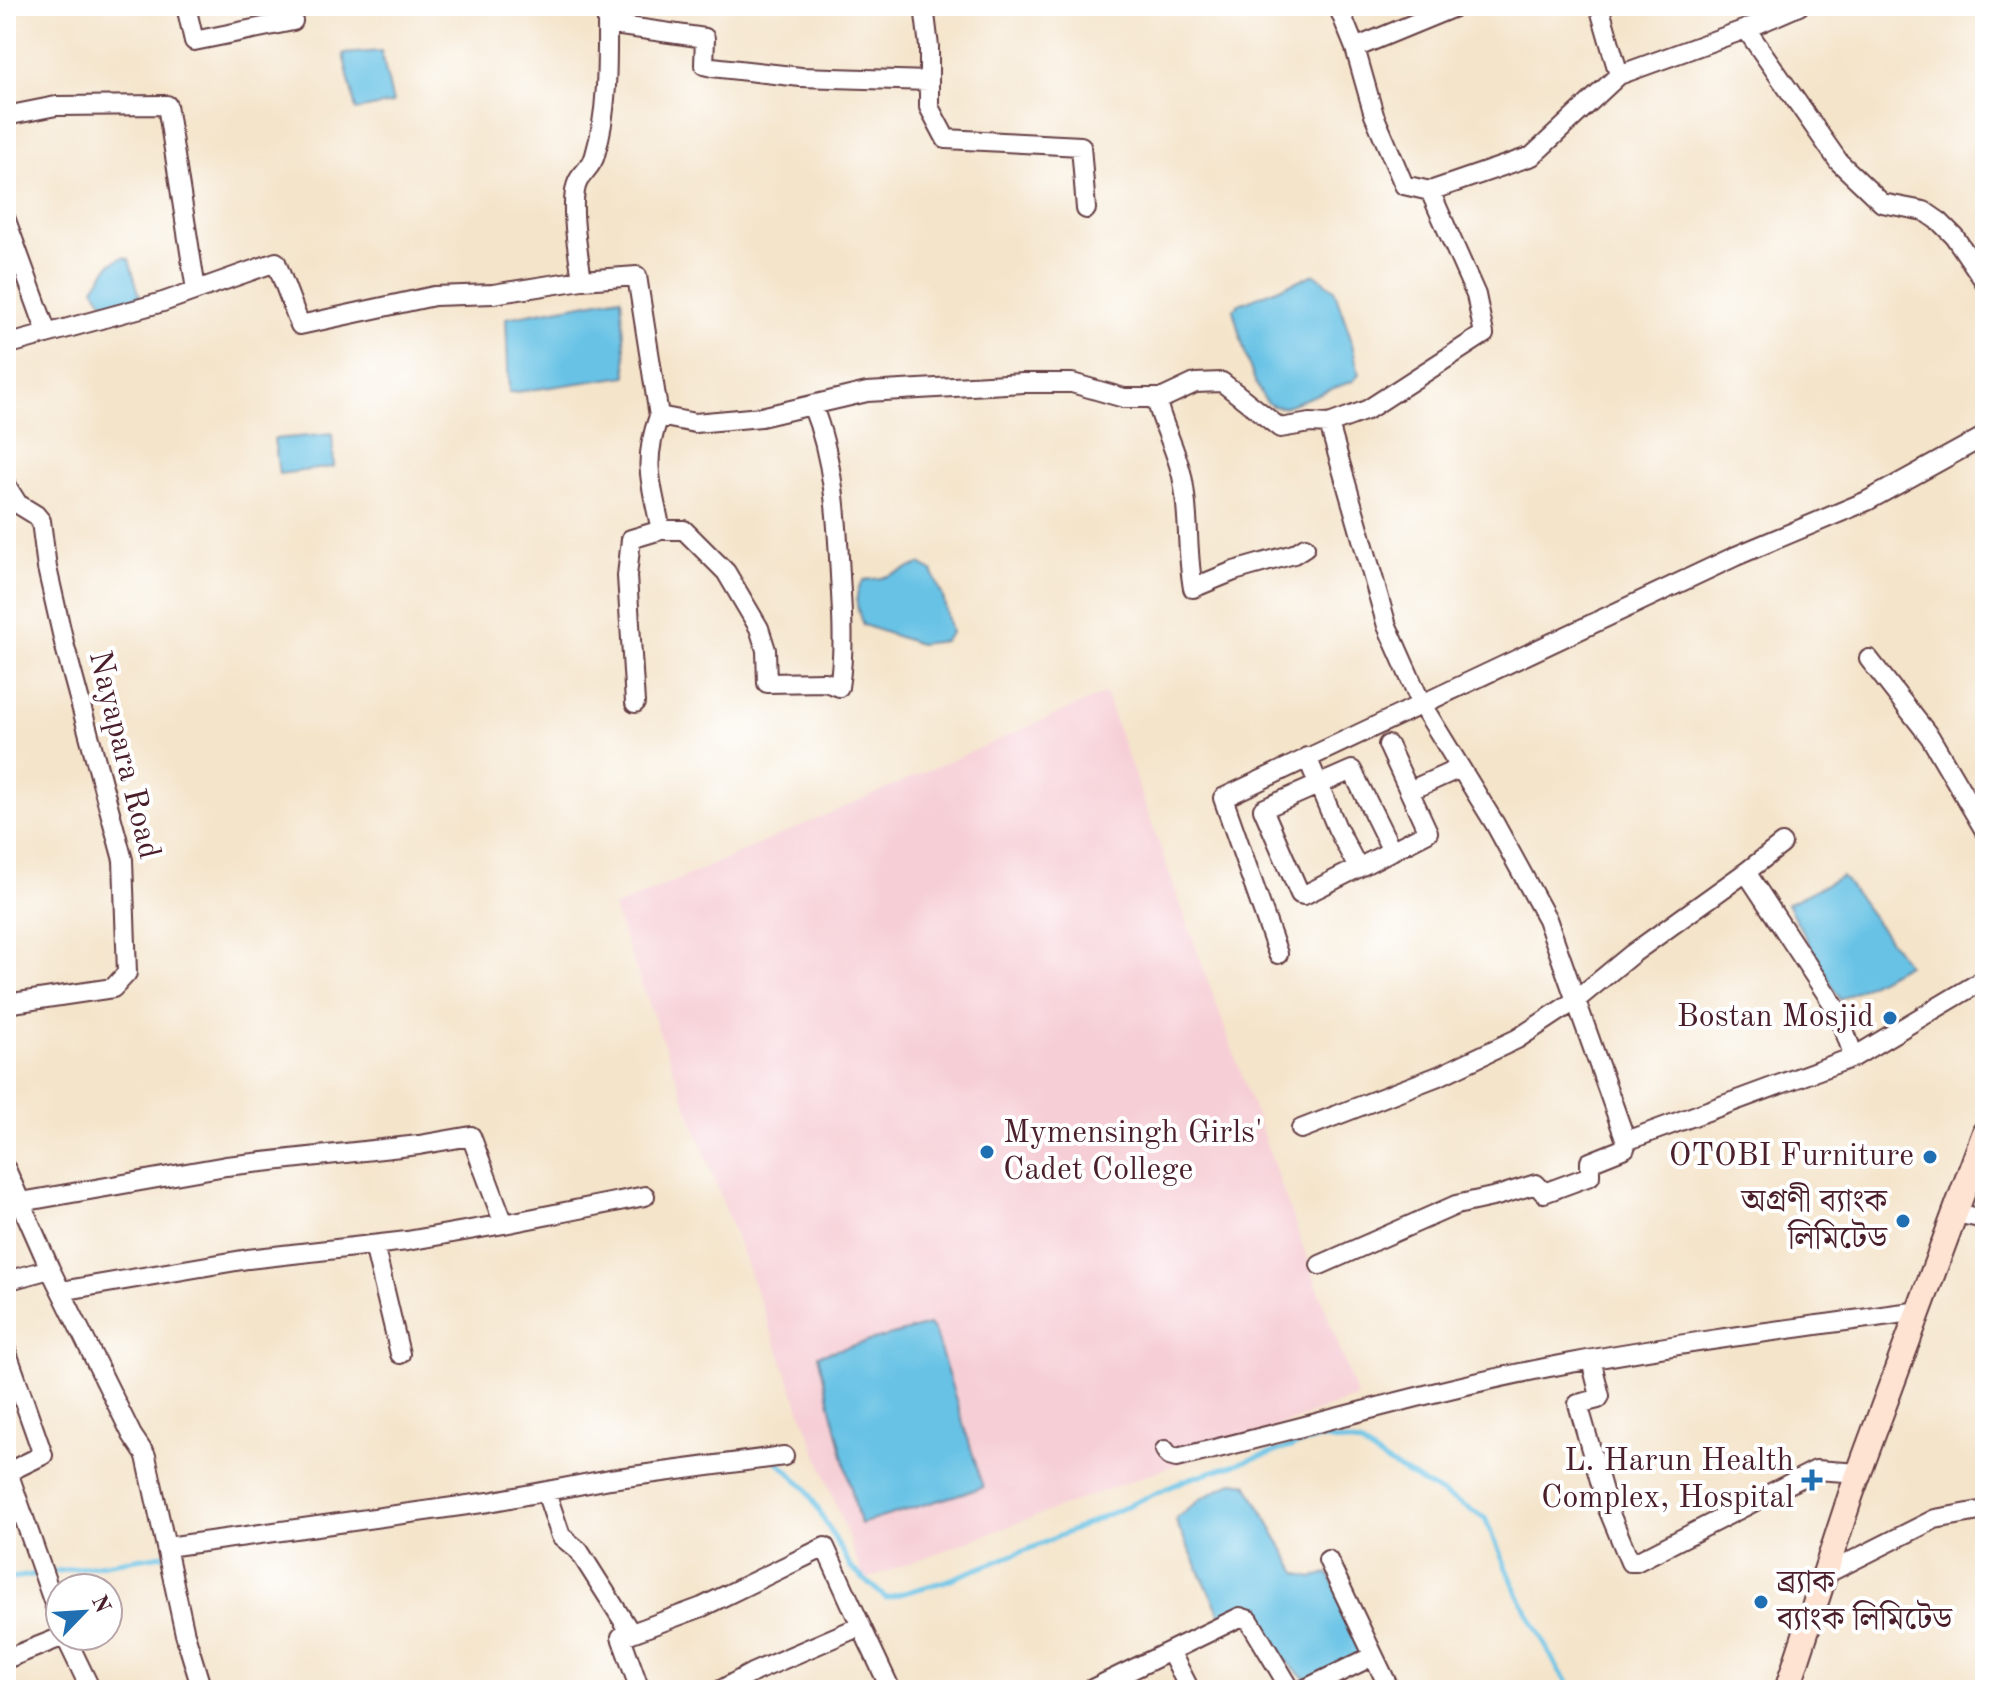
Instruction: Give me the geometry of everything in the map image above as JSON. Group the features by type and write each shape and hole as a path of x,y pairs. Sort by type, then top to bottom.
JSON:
{"main road":[{"path":"1787,1690 1824,1575 1919,1311 1955,1213 1979,1164 1985,1132"}],"street":[{"path":"186,6 194,41 293,21"},
{"path":"924,6 929,107 946,139 1081,146 1086,209"},
{"path":"1338,6 1355,48 1374,115 1404,185 1430,191 1532,156 1619,75 1746,29 1799,6"},
{"path":"1355,48 1457,6"},
{"path":"1599,6 1619,75"},
{"path":"582,280 575,227 577,183 595,158 608,69 607,15 705,38 704,65 712,67 801,77 929,81"},
{"path":"1746,29 1839,162 1882,203 1924,211 1940,222 1982,272"},
{"path":"6,116 56,106 167,105 196,290"},
{"path":"659,416 695,423 761,417 867,392 1023,383 1072,383 1124,398 1163,398 1195,383 1222,382 1280,428 1310,423 1329,424 1367,410 1484,334 1476,295 1430,191"},
{"path":"6,220 47,333"},
{"path":"6,345 73,328 276,262 300,325 434,296 493,294 582,280 637,276 659,416 650,442 648,462 661,530"},
{"path":"1156,398 1181,474 1188,516 1188,560 1193,588 1234,571 1294,554 1305,547"},
{"path":"635,703 627,576 631,539 661,530 684,530 726,572 762,634 767,683 825,682 839,687 844,653 837,511 824,433 812,405"},
{"path":"1320,1265 1456,1205 1536,1184 1544,1193 1590,1176 1590,1162 1625,1148 1626,1141 1547,919 1422,705 1387,626 1329,424"},
{"path":"1278,954 1223,798 1736,556 1867,501 1985,436"},
{"name":"Nayapara Road","path":"6,485 18,504 41,521 47,568 65,647 123,860 127,973 113,988 6,1004"},
{"path":"1869,659 1930,737 1985,831"},
{"path":"1388,745 1428,832 1392,851 1304,895 1300,894 1263,809 1354,770 1392,851"},
{"path":"1307,757 1358,868"},
{"path":"1409,791 1460,768"},
{"path":"1301,1129 1441,1075 1517,1039 1576,1000 1632,954 1782,844"},
{"path":"1746,872 1837,1010 1854,1057"},
{"path":"1626,1141 1854,1057 1985,979"},
{"path":"21,1202 226,1166 419,1145 471,1136 504,1224"},
{"path":"6,1169 50,1269 132,1435 146,1456 185,1634 202,1690"},
{"path":"61,1291 248,1259 374,1245 504,1224 645,1196"},
{"path":"1955,1213 1985,1219"},
{"path":"374,1245 400,1354"},
{"path":"6,1281 50,1269"},
{"path":"1165,1450 1169,1456 1176,1458 1455,1389 1591,1360 1919,1311"},
{"path":"6,1350 43,1455 7,1472 44,1576"},
{"path":"1591,1360 1600,1396 1578,1404 1608,1509 1630,1562 1636,1562 1816,1470 1860,1473"},
{"path":"167,1547 546,1492 610,1479 784,1456"},
{"path":"546,1492 561,1536 579,1551 631,1633"},
{"path":"1824,1575 1935,1519 1985,1510"},
{"path":"640,1690 621,1637 702,1607 825,1547 891,1690"},
{"path":"1328,1560 1390,1690"},
{"path":"1090,1690 1123,1684 1171,1653 1240,1617 1249,1620 1291,1690"},
{"path":"721,1690 754,1672 861,1626"},
{"path":"6,1659 44,1644"},
{"path":"73,1652 91,1690"},
{"path":"1171,1653 1190,1690"},
{"path":"1303,1690 1373,1656"}],"shaded area":[{"name":"Mymensingh Girls' Cadet College","path":"1105,693 1357,1397 864,1580 613,908"}],"water":[{"path":"381,51 393,103 356,110 343,54"},
{"path":"123,257 129,259 140,297 131,305 106,305 94,288 110,264"},
{"path":"1315,274 1334,289 1350,335 1359,375 1353,381 1284,407 1273,406 1265,399 1253,376 1233,310 1239,304"},
{"path":"621,297 627,376 509,393 506,318"},
{"path":"332,434 334,467 279,474 274,439"},
{"path":"920,564 932,571 943,597 951,633 944,641 919,644 863,625 857,596 864,580 882,578"},
{"path":"1842,876 1907,964 1840,1000 1787,904"},
{"path":"929,1325 935,1333 983,1487 860,1524 818,1355"},
{"path":"1233,1482 1247,1484 1297,1573 1312,1578 1328,1573 1348,1607 1362,1653 1307,1679 1278,1655 1252,1617 1224,1617 1220,1614 1176,1522 1202,1498"}],"waterway":[{"path":"777,1461 806,1488 852,1569 886,1598 946,1581 1039,1545 1188,1479 1319,1438 1360,1444 1485,1518 1518,1594 1558,1669 1574,1690"},
{"path":"6,1579 163,1555"}],"place":[{"name":"Bostan Mosjid","path":"1890,1018"},
{"name":"Mymensingh Girls' Cadet College","path":"987,1152"},
{"name":"OTOBI Furniture","path":"1930,1157"},
{"name":"অগ্রণী ব্যাংক লিমিটেড","path":"1903,1221"},
{"name":"L. Harun Health Complex, Hospital","path":"1812,1480"},
{"name":"ব্র্যাক ব্যাংক লিমিটেড","path":"1761,1602"}]}
